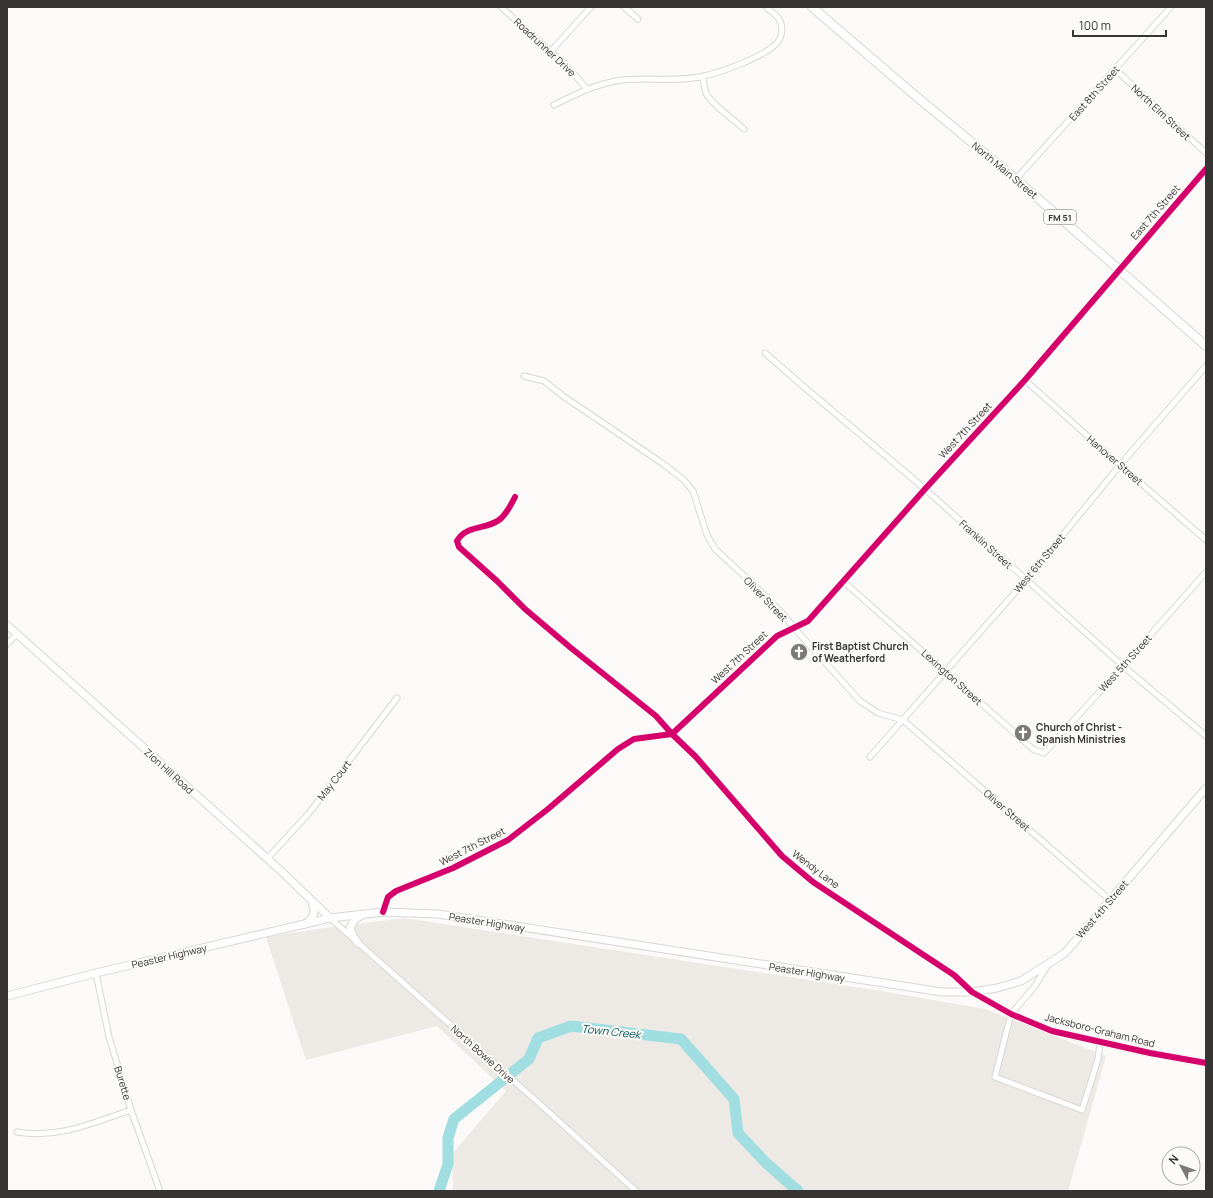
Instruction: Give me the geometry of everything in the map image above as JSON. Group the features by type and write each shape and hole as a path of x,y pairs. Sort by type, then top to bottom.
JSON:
{"main road":[{"name":"North Main Street","path":"816,8 911,92 1016,179 1206,346"},
{"name":"Zion Hill Road","path":"7,625 267,859 330,918"},
{"name":"West 4th Street","path":"972,992 997,988 1021,981 1047,966 1065,953 1206,788"},
{"path":"304,924 310,920 315,909 311,900"},
{"name":"Peaster Highway","path":"7,996 96,973 330,918 383,912 438,914 942,992 972,992"},
{"path":"358,943 350,928 355,919 364,914"}],"street":[{"name":"Roadrunner Drive","path":"501,7 565,64 587,89"},
{"path":"551,51 591,7"},
{"path":"624,7 638,20"},
{"path":"554,105 587,89 615,81 638,78 684,78 703,76 729,69 753,58 770,49 777,43 782,34 782,25 779,19 766,7"},
{"name":"East 8th Street","path":"1016,179 1116,70 1171,7"},
{"name":"North Elm Street","path":"1116,70 1206,153"},
{"path":"703,76 707,94 744,129"},
{"name":"East 7th Street","path":"1119,269 1206,169"},
{"name":"West 7th Street","path":"383,912 388,897 396,890 453,868 508,840 548,809 618,749 634,740 672,734 777,636 808,620 844,582 925,489 1025,380 1119,269"},
{"name":"Franklin Street","path":"765,353 809,392 925,489 1123,666 1206,736"},
{"name":"West 6th Street","path":"870,757 1026,580 1120,465 1206,366"},
{"name":"Oliver Street","path":"524,376 544,381 563,396 662,463 684,480 693,491 707,535 715,549 784,615 860,701 878,713 903,720 1110,900"},
{"name":"Hanover Street","path":"1025,380 1206,540"},
{"name":"Wendy Lane","path":"515,497 500,520 491,525 467,531 460,536 458,541 459,547 497,580 530,614 656,716 696,757 782,856 813,882 954,975 972,992"},
{"name":"West 5th Street","path":"1044,754 1206,572"},
{"name":"Lexington Street","path":"844,582 1034,750 1044,754"},
{"path":"7,644 17,634"},
{"name":"May Court","path":"267,859 309,813 397,698"},
{"name":"North Bowie Drive","path":"330,918 636,1191"},
{"path":"1047,966 1035,986 1011,1014 995,1077 1082,1110 1098,1059 1100,1042"},
{"name":"Burette","path":"96,973 109,1037 131,1110 160,1191"},
{"name":"Jacksboro-Graham Road","path":"972,992 1011,1014 1052,1030 1150,1053 1206,1063"},
{"path":"17,1132 34,1135 70,1131 131,1110"}],"shaded area":[{"path":"404,918 881,991 985,1009 1106,1056 1068,1191 453,1191 452,1154 506,1091 437,1026 306,1060 266,937"}],"waterway":[{"name":"Town Creek","path":"439,1191 448,1164 448,1138 454,1119 529,1059 538,1038 571,1026 681,1039 734,1099 738,1133 765,1162 798,1191"}],"cycle path":[{"path":"383,912 388,897 396,891 453,868 508,840 548,809 618,749 634,739 672,734 777,636 808,621 925,489 1025,380 1206,169"},
{"path":"515,497 502,518 494,523 465,532 457,541 459,547 497,581 525,609 656,716 696,757 782,856 813,882 954,975 972,992 1011,1014 1052,1031 1150,1053 1206,1063"}],"place":[{"name":"First Baptist Church of Weatherford","path":"799,652"},
{"name":"Church of Christ - Spanish Ministries","path":"1023,733"}]}
